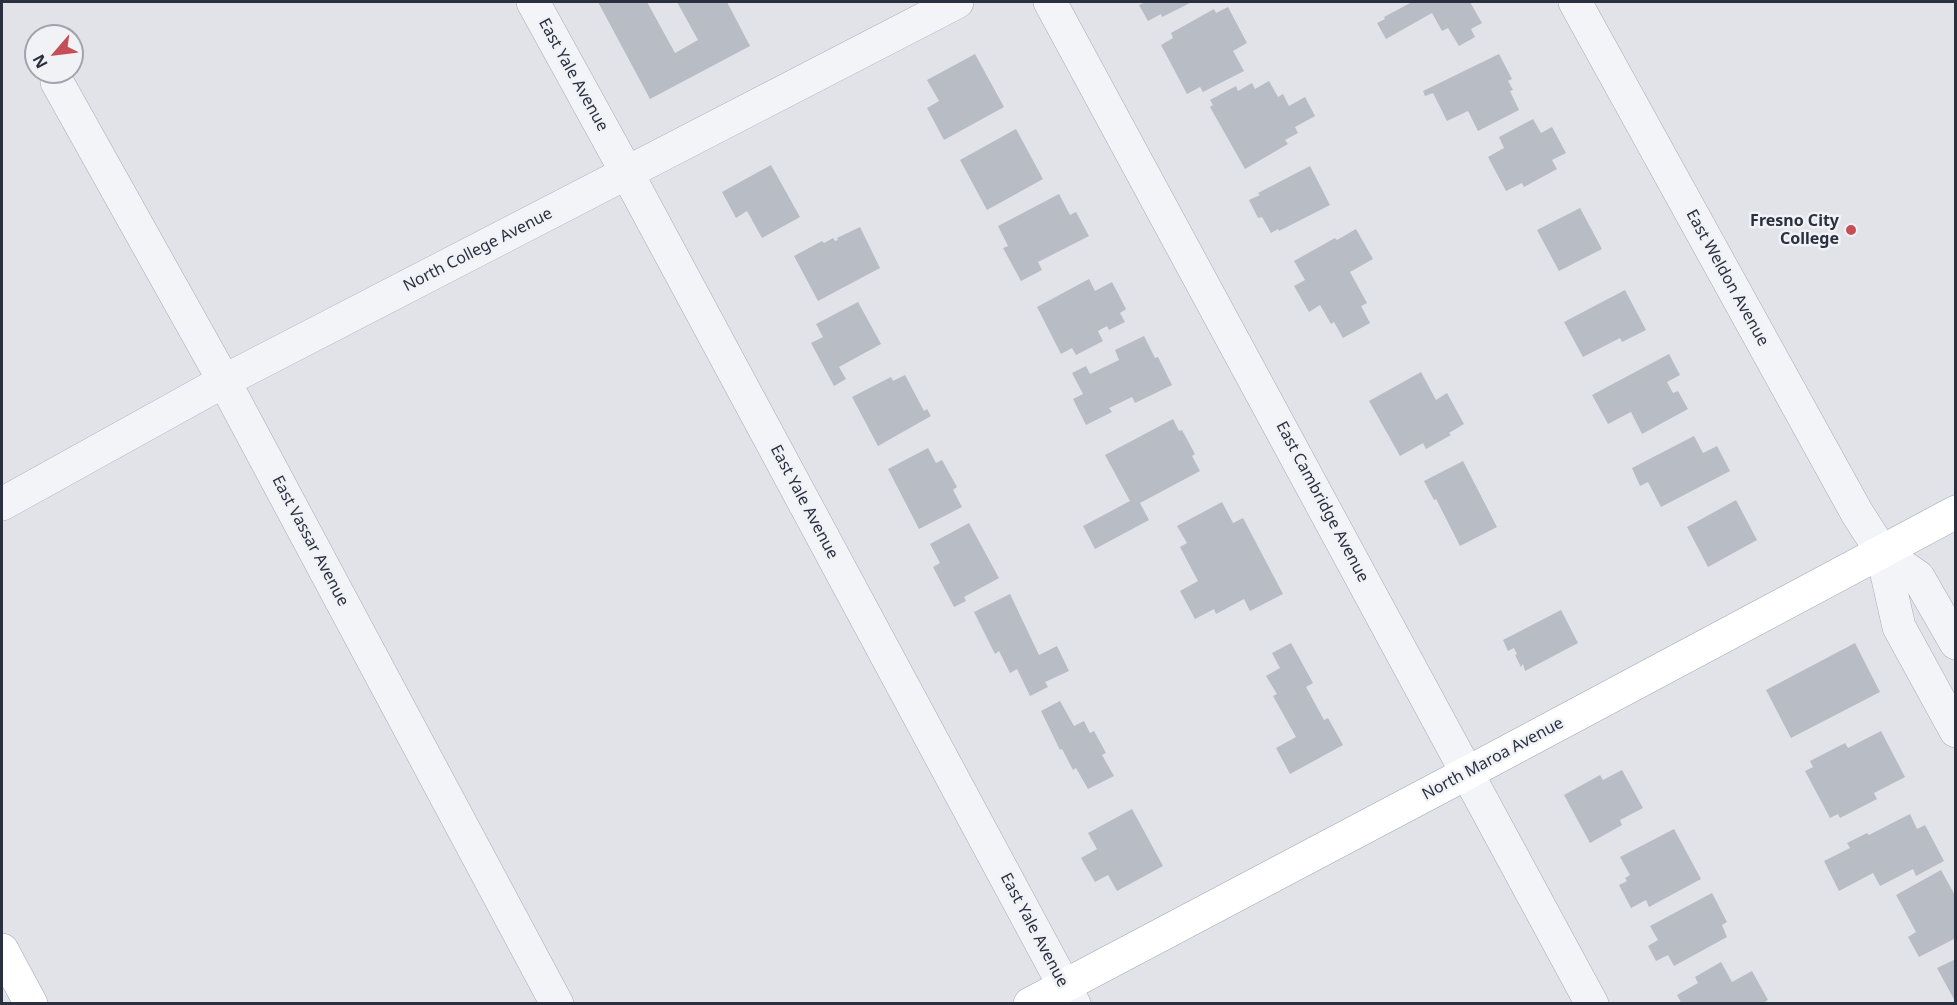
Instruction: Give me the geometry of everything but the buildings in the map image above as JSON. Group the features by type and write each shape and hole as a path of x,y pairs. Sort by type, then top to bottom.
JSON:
{"main road":[{"name":"North Maroa Avenue","path":"1030,1004 1069,994 1468,772 1956,512"},
{"path":"2,950 31,1004"}],"street":[{"name":"East Yale Avenue","path":"533,2 1069,994"},
{"name":"North College Avenue","path":"2,504 224,381 957,2"},
{"name":"East Cambridge Avenue","path":"1050,2 1592,1004"},
{"name":"East Weldon Avenue","path":"1575,2 1857,513 1882,552 1899,627 1956,731"},
{"name":"East Vassar Avenue","path":"58,84 224,381 557,1004"},
{"name":"East Weldon Avenue","path":"1882,552 1918,577 1956,643"}],"place":[{"name":"Fresno City College","path":"1851,230"}]}
